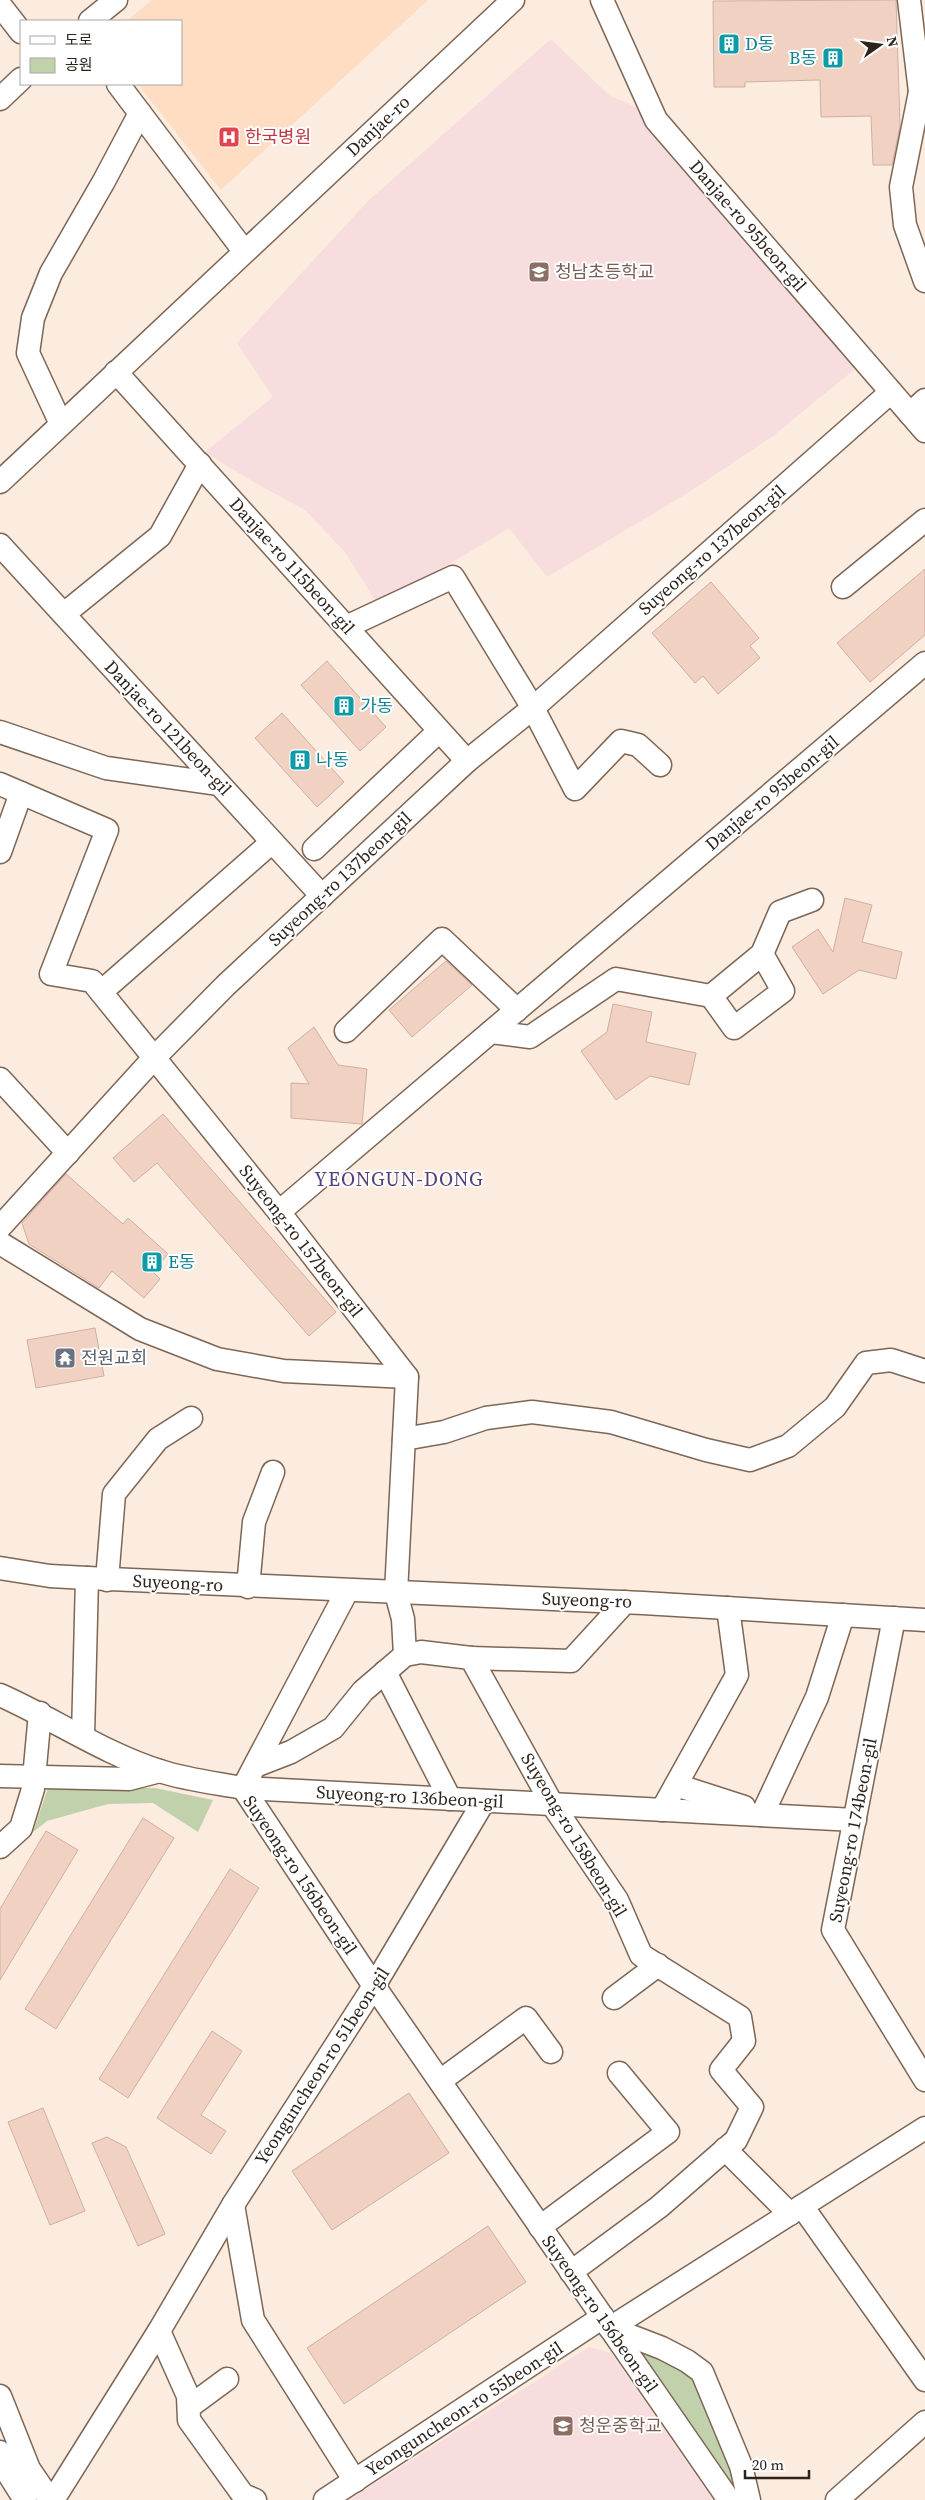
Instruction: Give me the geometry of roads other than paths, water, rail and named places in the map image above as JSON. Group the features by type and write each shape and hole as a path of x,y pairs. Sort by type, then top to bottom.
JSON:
{"street":[{"path":"91,20 116,0"},
{"name":"Danjae-ro","path":"0,482 512,0"},
{"name":"Danjae-ro 95beon-gil","path":"602,0 656,120 891,392 917,407 925,432"},
{"path":"909,0 923,94 901,187 905,225 925,281"},
{"path":"0,5 20,31"},
{"path":"0,99 20,80"},
{"path":"119,85 244,251"},
{"path":"61,424 28,353 33,318 51,273 104,181 140,112"},
{"name":"Danjae-ro 115beon-gil","path":"116,372 467,761"},
{"name":"Suyeong-ro 137beon-gil","path":"0,1227 154,1058 226,985 467,761 533,708 891,392"},
{"path":"64,614 160,536 200,464"},
{"path":"843,587 925,520"},
{"name":"Danjae-ro 121beon-gil","path":"0,545 322,896"},
{"path":"346,627 453,577 533,708 575,789 622,741 638,745 660,765"},
{"name":"Danjae-ro 95beon-gil","path":"279,1212 925,663"},
{"path":"314,849 440,730"},
{"path":"0,732 106,768 219,784"},
{"path":"0,784 107,830 51,974 92,981 154,1058"},
{"path":"0,852 21,793"},
{"path":"101,992 272,842"},
{"path":"711,996 762,954 780,912 812,900"},
{"path":"346,1031 442,939 517,1010"},
{"path":"492,1032 530,1037 616,979 711,996 734,1028 783,991 762,954"},
{"name":"Suyeong-ro 157beon-gil","path":"154,1058 279,1212 407,1378"},
{"path":"0,1079 68,1153"},
{"path":"0,1243 140,1329 217,1359 284,1371 407,1378 396,1593 403,1619 406,1655 421,1652 471,1658 571,1662 625,1602"},
{"path":"404,1439 444,1432 486,1418 532,1412 610,1422 706,1450 750,1460 788,1446 835,1407 866,1363 891,1360 925,1371"},
{"name":"Suyeong-ro","path":"97,1579 114,1494 158,1439 191,1418"},
{"name":"Suyeong-ro","path":"248,1587 254,1522 273,1472"},
{"name":"Suyeong-ro","path":"0,1568 50,1576 97,1579 625,1602 925,1620"},
{"path":"83,1736 97,1579"},
{"name":"Suyeong-ro 156beon-gil","path":"347,1591 243,1788 374,1986 729,2500"},
{"path":"662,1810 737,1675 728,1608"},
{"path":"676,1785 739,1804 758,1815 817,1697 843,1615"},
{"name":"Suyeong-ro 174beon-gil","path":"894,1618 833,1930 925,2080"},
{"name":"Suyeong-ro 156beon-gil","path":"255,1766 291,1752 333,1728 363,1691 406,1655"},
{"name":"Suyeong-ro 158beon-gil","path":"471,1658 552,1804 616,1900 641,1955 740,2017 744,2042 721,2070 752,2107 736,2140 725,2150"},
{"path":"385,1672 450,1799"},
{"name":"Suyeong-ro 136beon-gil","path":"0,1695 160,1771 243,1788 854,1820"},
{"path":"0,1847 20,1828 33,1789 40,1713"},
{"name":"Suyeong-ro 136beon-gil","path":"0,1776 129,1779 160,1771"},
{"name":"Yeonguncheon-ro 51beon-gil","path":"52,2500 158,2331 233,2205 374,1986 484,1801"},
{"path":"614,1998 658,1965"},
{"path":"440,2080 526,2018 551,2052"},
{"name":"Suyeong-ro 156beon-gil","path":"540,2227 668,2132 619,2073"},
{"name":"Yeonguncheon-ro 55beon-gil","path":"325,2500 606,2323 796,2210 925,2128"},
{"path":"571,2272 659,2207 725,2150 796,2210 925,2380"},
{"path":"233,2205 253,2320 354,2481"},
{"path":"606,2323 662,2348 702,2372 741,2466 748,2500"},
{"path":"158,2331 188,2396 189,2420 243,2495 255,2500"},
{"path":"189,2406 227,2379"},
{"path":"0,2396 29,2469 52,2500"},
{"path":"837,2500 925,2422"},
{"path":"0,2452 8,2473 26,2500"}],"place":[{"name":"D동","path":"729,44"},
{"name":"B동","path":"833,58"},
{"name":"한국병원","path":"229,137"},
{"name":"청남초등학교","path":"539,272"},
{"name":"가동","path":"344,706"},
{"name":"나동","path":"300,760"},
{"name":"E동","path":"152,1262"},
{"name":"전원교회","path":"65,1358"},
{"name":"청운중학교","path":"563,2426"}],"district":[{"name":"YEONGUN-DONG","path":"399,1179"}]}
